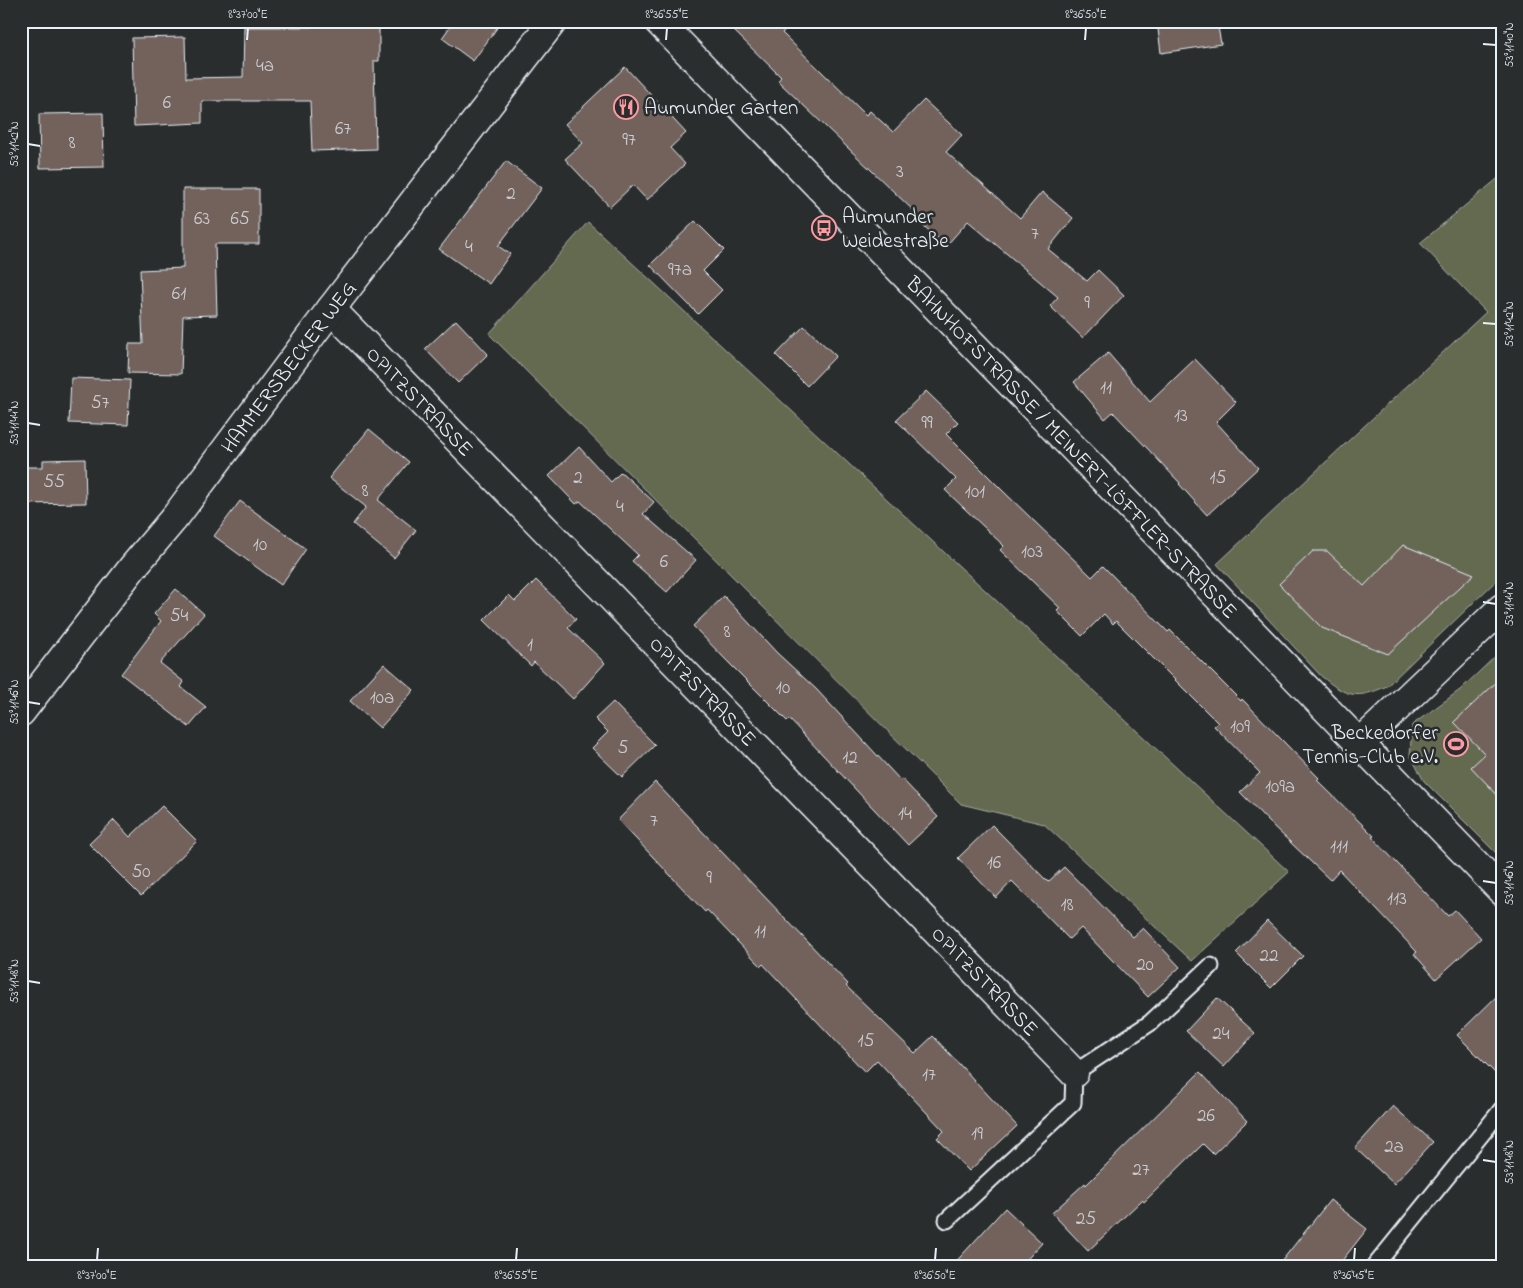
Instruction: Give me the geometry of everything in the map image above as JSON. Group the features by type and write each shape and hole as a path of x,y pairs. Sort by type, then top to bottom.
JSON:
{"street":[{"name":"HAMMERSBECKER WEG","path":"21,712 133,567 176,516 331,309 553,21"},
{"name":"BAHNHOFSTRASSE / MEINERT-LÖFFLER-STRASSE","path":"658,21 1502,892"},
{"name":"OPITZSTRASSE","path":"331,309 1074,1073"},
{"path":"1358,745 1502,608"}],"lane":[{"path":"948,1220 1073,1103 1074,1073 1150,1024 1211,966"},
{"path":"1374,1267 1502,1109"}],"green space":[{"path":"1502,175 1502,575 1387,686 1359,695 1345,692 1321,676 1217,564 1486,312 1420,243"},
{"path":"588,222 1289,872 1192,961 1044,824 961,804 489,334"},
{"name":"Beckedorfer Tennis-Club e.V.","path":"1502,650 1502,859 1424,781 1410,755 1412,725 1460,690"}],"building":[{"path":"312,21 379,21 379,61 374,61 376,149 312,151 310,101 202,101 202,123 134,126 132,38 185,37 186,78 243,77 244,27 312,27"},
{"path":"454,21 502,21 473,61 442,38"},
{"path":"724,21 794,21 782,33 866,115 870,111 893,132 924,100 962,135 946,152 1020,218 1042,192 1073,218 1048,249 1087,281 1098,270 1124,295 1083,338 1050,306 1058,297 968,221 946,246 914,217 917,214 778,81 781,77"},
{"path":"1157,21 1217,21 1221,44 1161,53"},
{"path":"625,67 686,133 670,148 685,164 647,200 633,185 610,207 565,159 583,143 565,124"},
{"path":"103,113 104,167 40,168 39,114"},
{"path":"506,161 542,188 498,246 510,254 489,284 439,249"},
{"path":"183,189 259,189 259,244 215,244 217,315 183,316 181,374 128,373 129,344 143,344 140,270 183,268"},
{"path":"695,221 724,250 703,271 722,290 698,314 650,265"},
{"path":"456,320 488,354 458,383 425,349"},
{"path":"804,326 836,356 807,386 776,355"},
{"path":"1108,353 1150,402 1195,359 1236,402 1216,422 1258,468 1207,515 1180,483 1113,412 1105,419 1074,382"},
{"path":"71,378 130,380 128,425 69,423"},
{"path":"926,391 958,422 946,434 1004,492 1092,577 1103,566 1168,632 1170,630 1241,701 1242,699 1448,916 1455,910 1481,938 1436,979 1414,954 1417,952 1339,870 1330,880 1271,824 1240,792 1260,773 1214,726 1218,723 1116,621 1113,624 1104,614 1082,636 1057,611 1060,608 1000,550 1004,546 945,490 956,479 896,420"},
{"path":"369,429 409,462 378,500 416,530 394,558 353,524 366,507 329,478"},
{"path":"579,447 611,482 621,472 654,502 643,514 696,560 667,592 632,561 638,555 580,501 576,504 549,476"},
{"path":"85,459 86,503 21,504 21,467 43,467 43,460"},
{"path":"240,501 306,549 281,585 214,536"},
{"path":"1403,545 1474,574 1388,654 1322,628 1279,584 1313,551 1327,551 1364,586"},
{"path":"536,580 576,619 568,628 605,663 573,699 534,662 531,666 484,620 509,595 515,601"},
{"path":"176,589 204,614 160,663 184,682 181,687 206,707 189,727 121,674 161,621 154,614"},
{"path":"724,596 777,653 816,689 900,780 902,779 938,817 908,845 789,719 787,721 693,626"},
{"path":"384,664 414,690 380,728 350,701"},
{"path":"1502,677 1502,800 1471,767 1485,754 1454,722"},
{"path":"613,702 655,745 622,777 592,748 608,732 595,719"},
{"path":"655,782 848,984 846,986 915,1053 933,1036 1017,1126 969,1171 937,1138 944,1131 877,1060 865,1072 763,964 761,966 707,910 705,912 618,820"},
{"path":"162,806 197,841 141,896 89,844 114,820 130,837"},
{"path":"992,825 1048,882 1064,867 1133,937 1143,928 1180,967 1148,997 1081,928 1069,939 1012,881 996,898 958,858"},
{"path":"1267,921 1303,956 1271,988 1236,953"},
{"path":"1502,991 1502,1080 1457,1035"},
{"path":"1217,998 1255,1033 1224,1067 1186,1031"},
{"path":"1200,1072 1247,1121 1213,1154 1203,1144 1144,1202 1142,1200 1088,1251 1052,1213 1085,1183 1086,1185"},
{"path":"1393,1106 1433,1142 1394,1184 1355,1148"},
{"path":"1330,1200 1367,1229 1337,1267 1277,1267"},
{"path":"1005,1208 1042,1243 1020,1267 951,1267"}],"place":[{"name":"Aumunder Garten","path":"626,107"},
{"name":"Aumunder Weidestraße","path":"824,228"},
{"name":"Beckedorfer Tennis-Club e.V.","path":"1456,744"}]}
